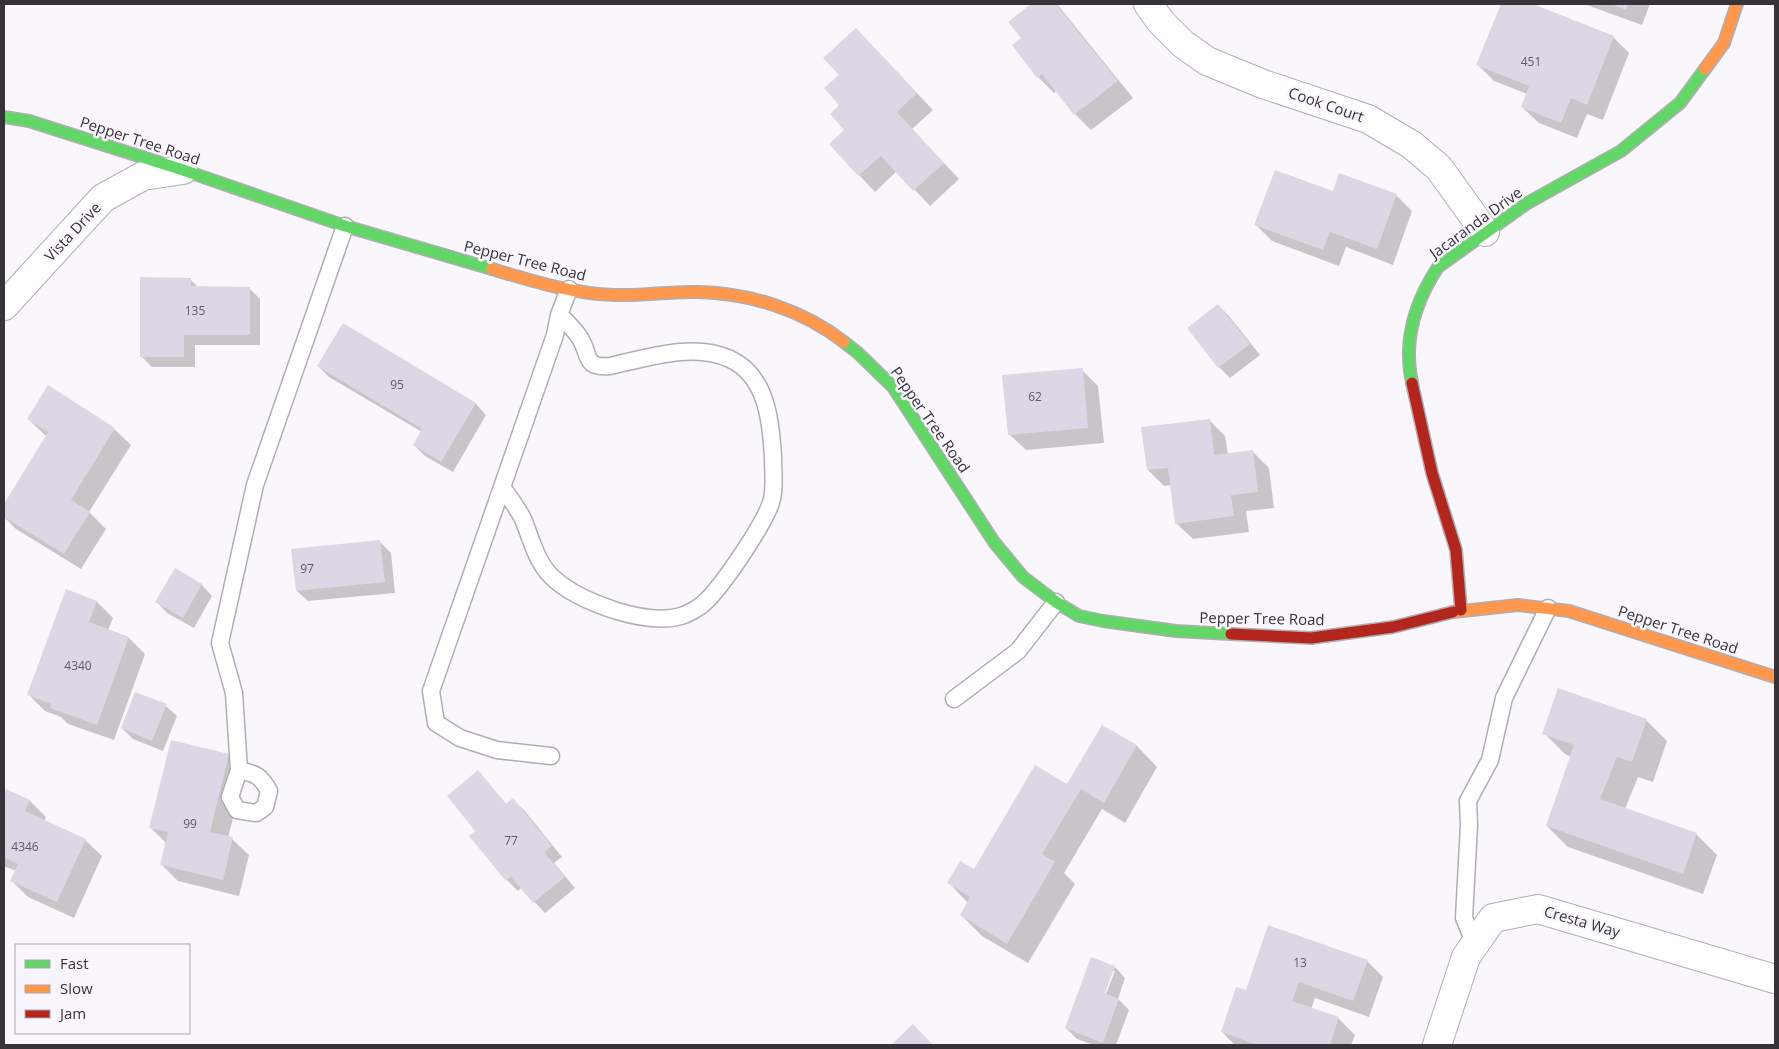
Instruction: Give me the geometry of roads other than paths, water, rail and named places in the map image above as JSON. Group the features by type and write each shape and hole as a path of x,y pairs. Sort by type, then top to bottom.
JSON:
{"street":[{"name":"Cook Court","path":"1148,4 1161,22 1183,44 1207,61 1263,84 1368,119 1412,145 1439,168 1485,232"},
{"name":"Jacaranda Drive","path":"1461,610 1456,550 1432,473 1409,368 1409,342 1414,316 1420,299 1438,267 1526,204 1621,151 1680,103 1724,43 1736,4"},
{"name":"Pepper Tree Road","path":"4,117 29,121 183,170 345,226 493,270 569,289 614,295 699,292 743,297 795,313 830,331 858,352 892,387 994,542 1023,577 1056,602 1080,616 1176,631 1311,638 1393,627 1461,610 1518,605 1569,611 1775,677"},
{"name":"Vista Drive","path":"4,306 103,198 143,176 183,170"},
{"name":"Cresta Way","path":"1437,1045 1466,957 1493,918 1538,908 1775,979"}],"lane":[{"path":"239,770 234,694 220,643 255,485 345,226"},
{"path":"550,756 496,750 460,738 436,723 431,691 569,289"},
{"path":"502,486 522,517 536,554 551,576 597,605 630,615 665,619 682,616 703,604 737,560 764,520 772,499 774,471 767,406 758,385 741,366 729,359 716,355 688,352 598,367 589,361 582,341 574,329 559,315"},
{"path":"954,699 1018,651 1056,602"},
{"path":"1475,944 1464,918 1469,825 1468,801 1490,760 1504,698 1548,608"}]}
